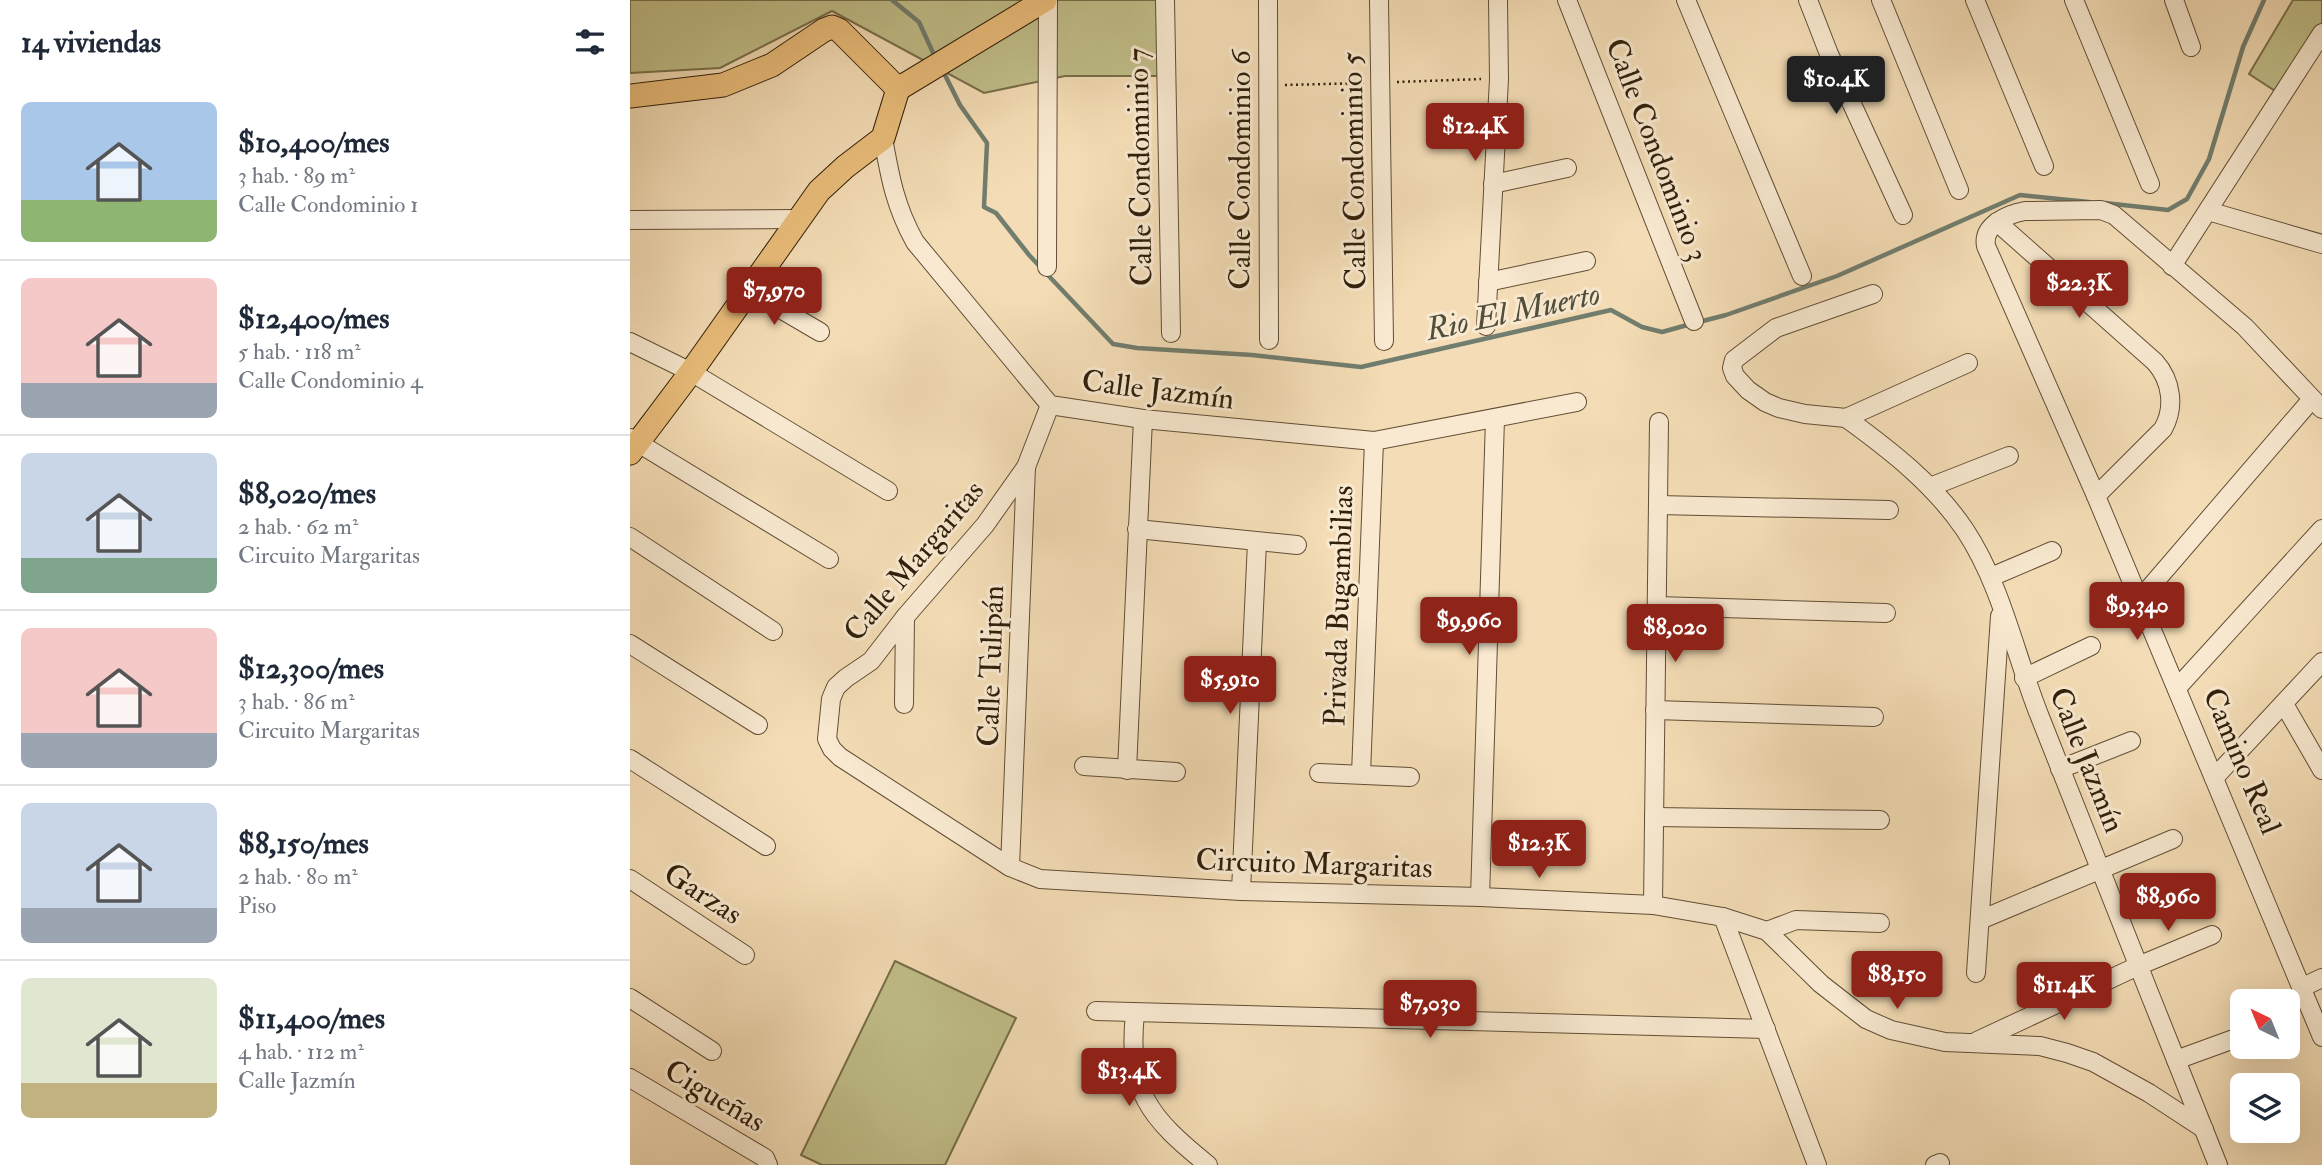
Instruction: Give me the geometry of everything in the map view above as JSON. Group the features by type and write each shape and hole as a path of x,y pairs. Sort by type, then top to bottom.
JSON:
{"main road":[{"path":"633,444 691,372 797,219 828,183 883,138 903,86 1046,0"},
{"path":"630,96 723,85 772,65 832,27 839,30 903,86"}],"street":[{"path":"1046,0 1047,267"},
{"name":"Calle Condominio 7","path":"1165,0 1171,333"},
{"name":"Calle Condominio 6","path":"1268,0 1269,340"},
{"name":"Calle Condominio 5","path":"1379,0 1384,341"},
{"path":"1486,326 1499,79 1498,0"},
{"name":"Calle Condominio 3","path":"1567,0 1693,321"},
{"path":"1686,0 1802,276"},
{"path":"1808,0 1829,54 1903,215"},
{"path":"1881,0 1959,190"},
{"path":"1975,0 2044,166"},
{"path":"2074,0 2150,184"},
{"path":"2174,0 2191,47"},
{"path":"2172,266 2322,33"},
{"name":"Calle Jazmín","path":"883,138 897,205 915,242 1050,405 1143,419 1374,441 1577,402"},
{"path":"1493,184 1567,168"},
{"path":"2096,496 2163,429 2169,419 2167,381 2155,362 1997,222 2012,213 2101,210 2114,215 2245,327 2317,404 2140,599"},
{"path":"2208,211 2321,241"},
{"path":"630,220 797,219"},
{"name":"Camino Real","path":"1997,222 1985,239 2140,599 2322,1037"},
{"path":"1489,282 1587,261"},
{"path":"748,290 820,332"},
{"path":"1873,293 1776,328 1734,360 1732,368 1735,376 1748,390 1779,408 1846,418 1968,363"},
{"path":"630,342 691,372 888,491"},
{"name":"Calle Margaritas","path":"832,749 827,740 831,699 836,687 871,661 905,617 985,525 1026,467 1050,405"},
{"name":"Calle Jazmín","path":"1846,418 1892,452 1930,487 1965,530 1991,578 2024,678 2203,1129 2213,1164"},
{"path":"1127,770 1143,419"},
{"path":"1480,897 1496,419"},
{"path":"1653,905 1660,422"},
{"name":"Privada Bugambilias","path":"1361,774 1374,441"},
{"path":"633,444 829,559"},
{"path":"1930,487 2009,456"},
{"name":"Calle Tulipán","path":"1010,867 1026,467"},
{"path":"1658,505 1889,510"},
{"path":"1137,529 1297,545"},
{"path":"2177,688 2322,529"},
{"path":"630,537 773,631"},
{"path":"1241,891 1257,542"},
{"path":"1991,578 2052,551"},
{"path":"1976,972 2001,605"},
{"path":"1657,606 1886,613"},
{"path":"904,704 905,617"},
{"path":"630,644 758,725"},
{"path":"2024,678 2091,646"},
{"path":"2214,778 2322,662"},
{"path":"2284,704 2322,770"},
{"path":"1655,710 1874,717"},
{"path":"2060,769 2132,741"},
{"name":"Circuito Margaritas","path":"832,749 840,757 1010,867 1040,879 1241,891 1480,897 1653,905 1723,916 1767,930"},
{"path":"630,759 766,846"},
{"path":"1084,766 1175,772"},
{"path":"1319,773 1410,777"},
{"path":"1654,817 1880,820"},
{"path":"1980,920 2173,839"},
{"name":"Garzas","path":"630,879 745,955"},
{"path":"1723,916 1817,1165"},
{"path":"1880,923 1796,920 1767,930 1821,985 1866,1019 1916,1037 1945,1042 2040,1046 2093,1062 2149,1093 2203,1129"},
{"path":"1974,1043 2138,966 2212,935"},
{"path":"2303,988 2322,978"},
{"path":"630,998 712,1051"},
{"path":"1096,1011 1766,1029"},
{"path":"1135,1013 1132,1052 1135,1075 1158,1121 1200,1163"},
{"path":"2176,1060 2230,1040"},
{"name":"Cigueñas","path":"630,1078 765,1158 768,1165"}],"shaded area":[{"path":"630,0 1174,0 1174,76 1065,76 984,93 832,11 720,68 630,73"},
{"path":"2293,0 2322,0 2322,31 2283,96 2249,74"},
{"path":"895,961 1016,1018 945,1165 822,1165 801,1155"}],"waterway":[{"name":"Rio El Muerto","path":"892,0 919,22 935,57"},
{"name":"Rio El Muerto","path":"2105,203 2168,210 2187,199 2209,159 2243,47 2264,0"},
{"name":"Rio El Muerto","path":"943,71 960,105 987,143 984,207 996,213 1029,255 1113,344 1361,367 1611,310 1642,327 1662,332 1691,324"},
{"name":"Rio El Muerto","path":"1699,322 1837,276 2020,195 2089,202"}]}
